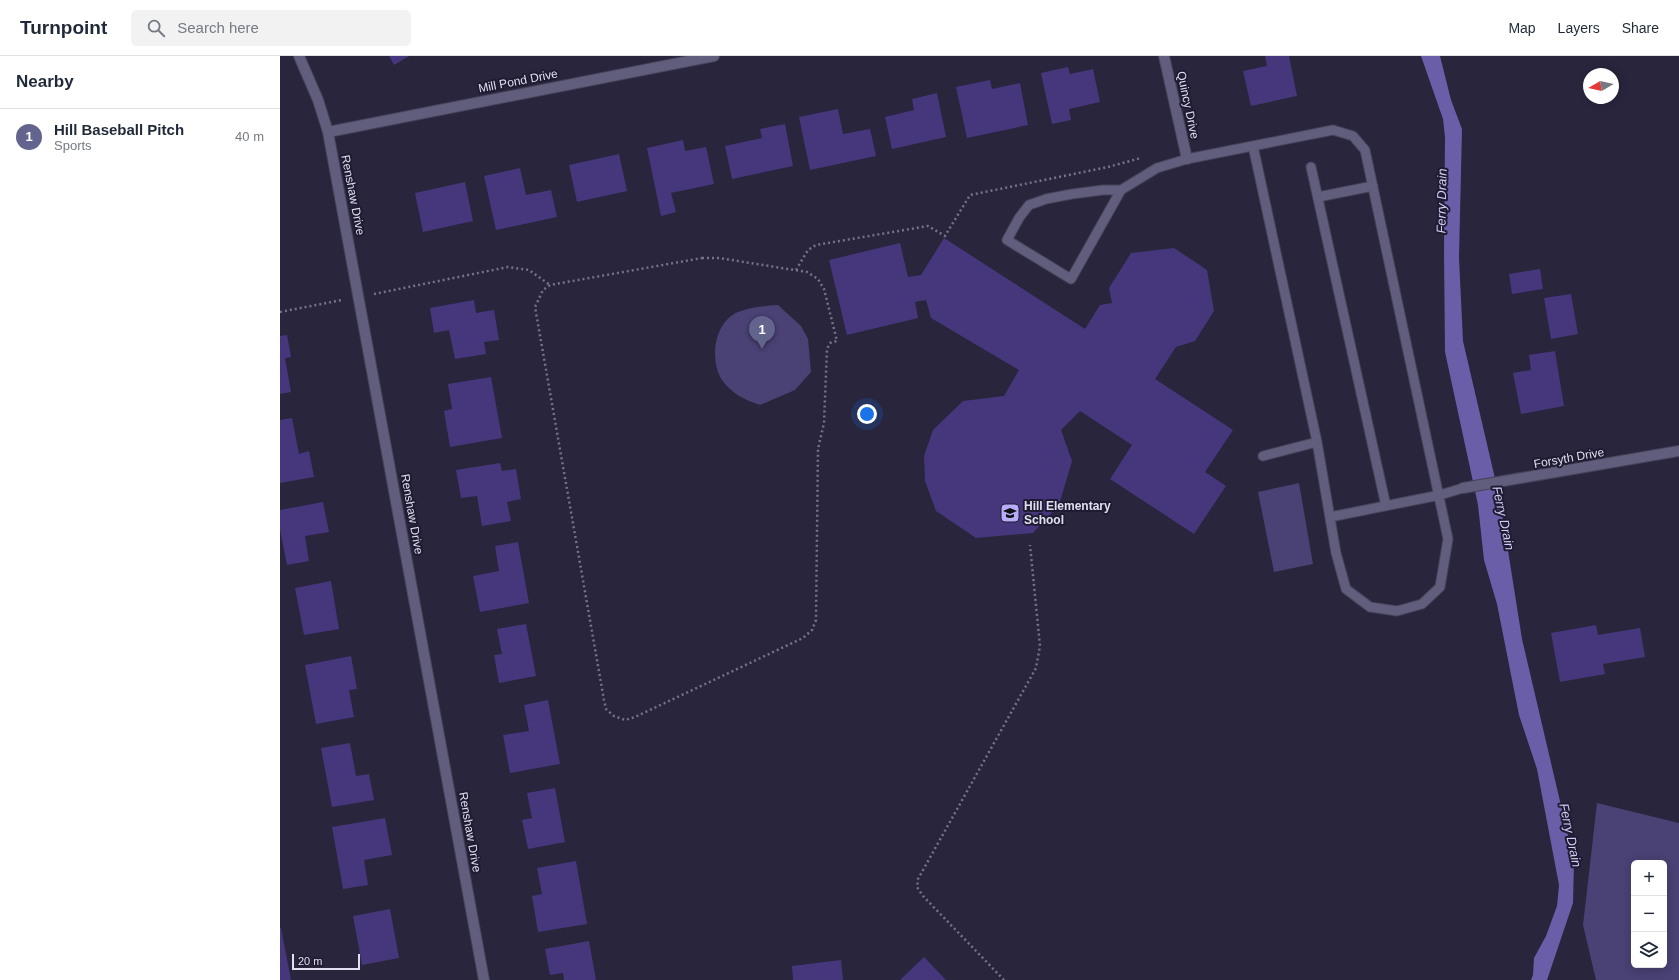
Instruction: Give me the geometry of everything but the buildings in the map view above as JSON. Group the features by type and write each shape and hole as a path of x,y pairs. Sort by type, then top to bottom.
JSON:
{"street":[{"name":"Renshaw Drive","path":"299,56 318,100 328,132 484,980"},
{"name":"Mill Pond Drive","path":"328,132 714,56"},
{"name":"Quincy Drive","path":"1164,56 1187,159"},
{"name":"Forsyth Drive","path":"1467,488 1679,451"}],"lane":[{"path":"1121,190 1103,190 1072,194 1046,199 1029,205 1019,218 1008,240 1071,279 1121,190 1157,168 1187,159 1333,130 1353,136 1365,150 1448,538 1440,587 1422,604 1397,611 1370,607 1346,589 1336,553 1317,442 1253,146"},
{"path":"1311,167 1386,506"},
{"path":"1318,197 1373,186"},
{"path":"1263,456 1317,442"},
{"path":"1330,517 1440,495 1467,488"}],"path":[{"path":"796,270 808,250 816,245 928,226 945,236 970,195 1108,167 1146,156"},
{"path":"702,258 719,258 796,270 807,272 818,279 824,289 837,341 830,343 827,350 824,423 818,449 816,620 812,630 803,638 655,708 625,720 614,716 606,709 604,700 574,522 536,319 535,307 539,296 543,290 550,285 702,258"},
{"path":"373,294 508,267 529,270 550,285"},
{"path":"280,312 344,300"},
{"path":"1004,980 923,896 917,887 918,879 1036,668 1040,646 1030,545"}],"shaded area":[{"name":"Ferry Drain","path":"1421,56 1440,56 1451,100 1462,129 1459,258 1463,341 1500,500 1522,639 1574,861 1573,903 1547,980 1531,980 1533,975 1534,958 1546,936 1557,906 1559,885 1537,769 1519,715 1497,604 1484,560 1478,505 1445,352 1445,137 1443,119"},
{"path":"778,305 801,326 808,339 811,372 795,390 760,405 739,396 722,380 718,372 716,362 716,342 724,324 730,317 738,312 763,306"},
{"path":"1299,483 1313,564 1274,572 1258,492"},
{"path":"1597,803 1679,823 1679,980 1596,980 1583,925"}],"place":[{"name":"Hill Baseball Pitch","path":"762,349"},
{"name":"Hill Elementary School","path":"1010,513"}]}
